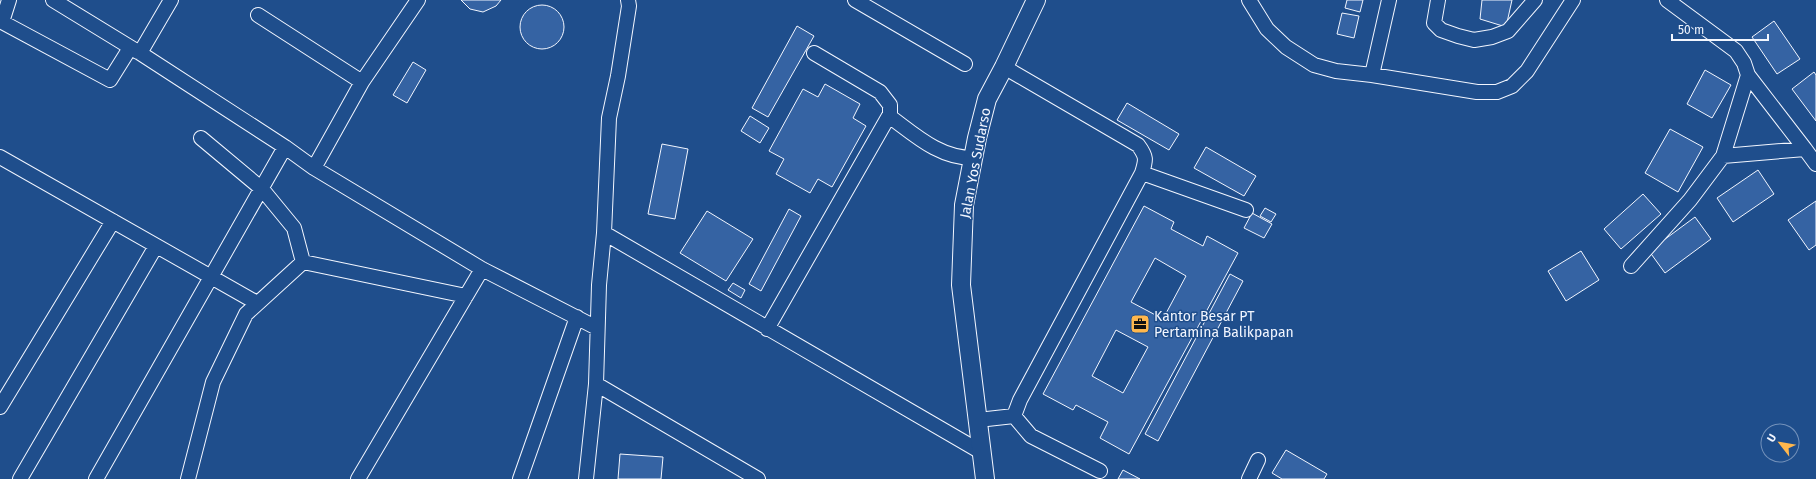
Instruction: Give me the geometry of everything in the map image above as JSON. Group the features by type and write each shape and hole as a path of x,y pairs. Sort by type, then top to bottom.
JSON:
{"main road":[{"name":"Jalan Yos Sudarso","path":"985,479 961,285 964,205 987,99 1036,0"}],"street":[{"path":"9,0 2,22 110,80 135,50 164,2"},
{"path":"53,0 135,50 285,147 314,168 482,269 597,328"},
{"path":"314,168 362,82 418,0"},
{"path":"586,479 596,384 599,285 604,233 609,118 618,76 629,6 628,0"},
{"path":"855,0 965,64"},
{"path":"1249,0 1267,29 1286,47 1314,65 1336,71 1372,75 1477,92 1497,92 1512,86 1527,71 1569,2"},
{"path":"1372,75 1389,0"},
{"path":"1438,0 1434,22 1441,30 1474,40 1492,37 1508,31 1535,0"},
{"path":"1667,0 1736,51 1744,63 1748,75 1816,164"},
{"path":"258,15 362,82"},
{"path":"767,329 889,116 890,105 880,92 814,53"},
{"path":"1004,67 1138,146 1144,153 1146,160 1142,173 1020,400 1014,416"},
{"path":"1631,266 1690,200 1723,156 1748,75"},
{"path":"889,116 940,152 954,157 973,158"},
{"path":"201,138 262,189 294,228 303,262"},
{"path":"96,479 285,147"},
{"path":"1723,156 1804,149"},
{"path":"0,157 258,303"},
{"path":"1142,173 1246,210"},
{"path":"0,407 113,221"},
{"path":"604,233 981,452"},
{"path":"20,479 156,246"},
{"path":"303,262 466,296"},
{"path":"188,479 213,382 246,314 303,262"},
{"path":"358,479 482,269"},
{"path":"520,479 577,317"},
{"path":"596,384 758,479"},
{"path":"978,420 1014,416"},
{"path":"1014,416 1030,436 1100,471"},
{"path":"1252,478 1258,460"}],"building":[{"path":"461,0 501,0 496,6 483,12 470,9"},
{"path":"1347,0 1363,0 1360,12 1345,8"},
{"path":"1482,0 1512,0 1506,27 1480,19"},
{"path":"538,5 546,5 551,6 558,11 563,18 563,36 558,43 551,48 538,49 530,46 523,39 520,31 520,23 523,15 530,8"},
{"path":"1342,13 1359,16 1354,38 1337,34"},
{"path":"1774,21 1800,59 1777,74 1752,37"},
{"path":"797,26 814,36 768,117 752,108"},
{"path":"413,62 426,70 407,103 393,95"},
{"path":"1705,70 1731,85 1712,118 1687,104"},
{"path":"1814,72 1816,75 1816,121 1792,89"},
{"path":"825,84 860,104 853,118 866,126 832,187 818,179 810,193 776,174 784,159 769,151 803,89 818,97"},
{"path":"1127,103 1179,134 1169,150 1117,120"},
{"path":"750,116 769,128 760,143 741,131"},
{"path":"1670,129 1703,147 1678,192 1645,173"},
{"path":"662,144 688,149 675,219 648,214"},
{"path":"1206,147 1256,176 1244,196 1194,168"},
{"path":"1758,170 1774,194 1733,222 1717,198"},
{"path":"1643,194 1661,214 1621,249 1604,229"},
{"path":"1816,201 1816,245 1809,250 1788,220"},
{"name":"Kantor Besar PT Pertamina Balikpapan","path":"1144,206 1174,222 1171,229 1203,246 1207,236 1238,253 1129,454 1100,438 1108,422 1076,405 1073,410 1043,394","holes":["1155,258 1186,276 1163,319 1131,302","1116,330 1148,347 1123,393 1092,376"]},
{"path":"1265,208 1276,214 1271,222 1260,216"},
{"path":"789,209 801,216 761,291 749,284"},
{"path":"707,211 753,239 726,281 680,253"},
{"path":"1252,213 1272,224 1264,238 1244,228"},
{"path":"1695,217 1711,239 1665,273 1649,251"},
{"path":"1581,251 1599,280 1566,301 1548,271"},
{"path":"1230,274 1243,281 1158,441 1145,434"},
{"path":"733,283 745,290 741,298 728,290"},
{"path":"1286,450 1327,474 1324,479 1282,479 1272,473"},
{"path":"620,454 663,457 661,479 618,479"},
{"path":"1123,470 1140,479 1118,479"}],"place":[{"name":"Kantor Besar PT Pertamina Balikpapan","path":"1140,324"}]}
